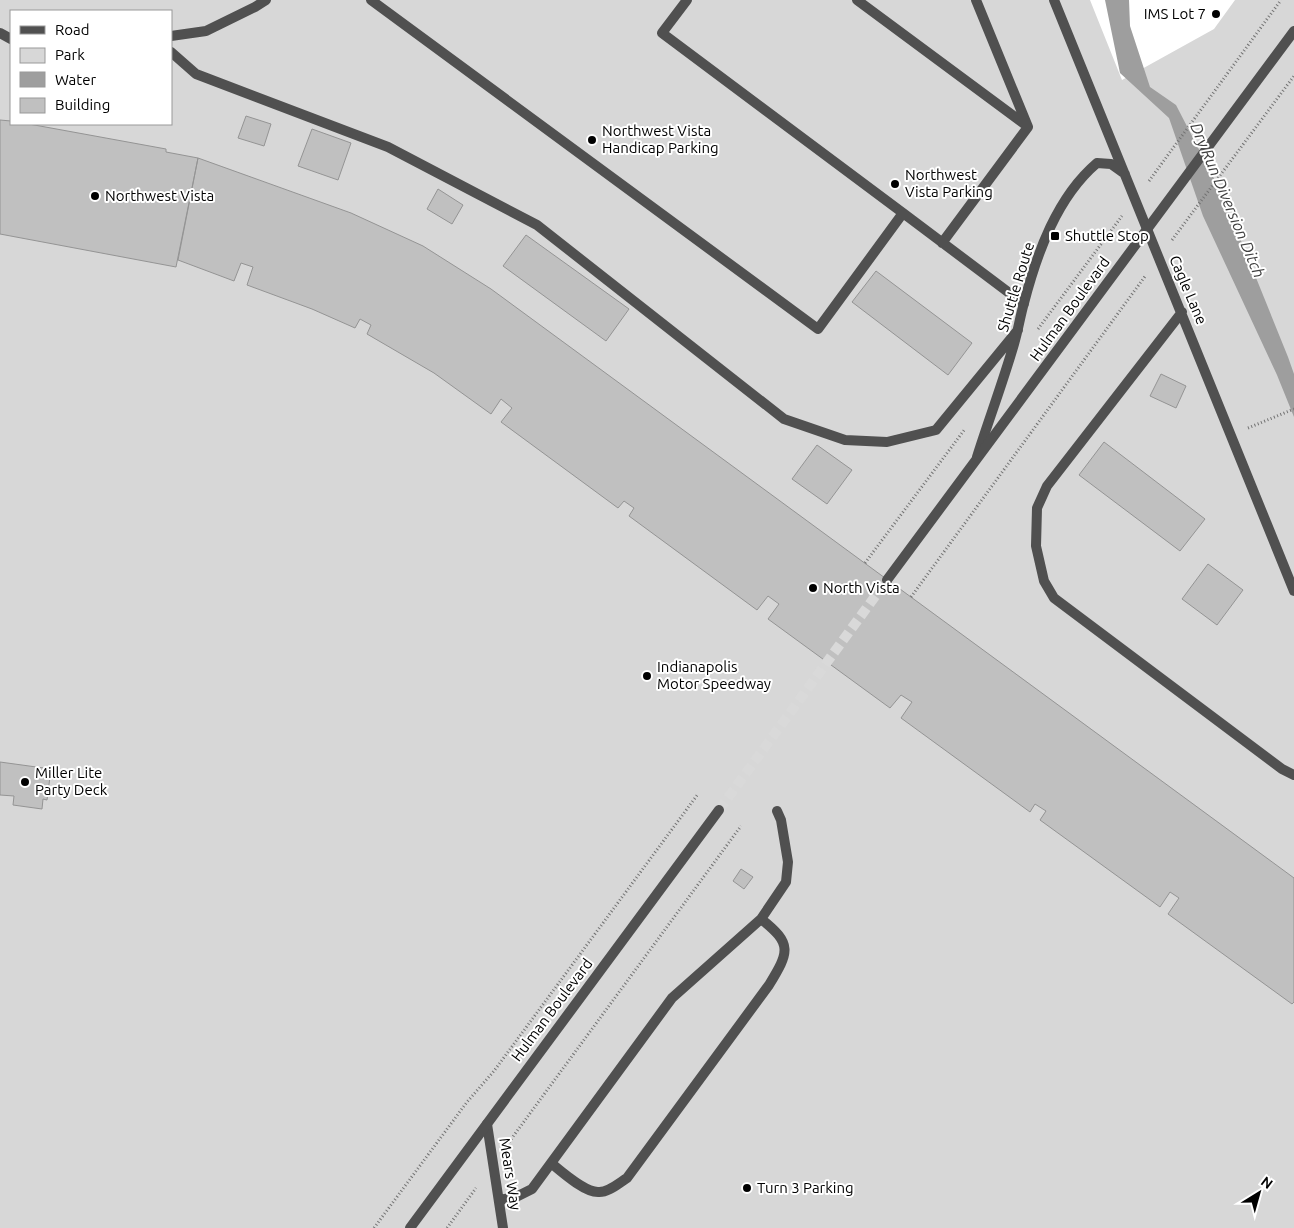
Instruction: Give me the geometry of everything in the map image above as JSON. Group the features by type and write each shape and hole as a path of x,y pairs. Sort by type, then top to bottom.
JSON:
{"street":[{"path":"172,36 206,31 266,0"},
{"path":"371,0 818,329 903,213"},
{"path":"687,0 662,33 1024,304"},
{"path":"857,0 1028,127"},
{"path":"976,0 1028,127"},
{"name":"Cagle Lane","path":"1054,0 1294,591"},
{"name":"Hulman Boulevard","path":"887,580 1294,31"},
{"path":"172,53 196,74 388,147 537,225 784,419 845,440 887,442 936,430 1018,330"},
{"path":"942,242 1028,127"},
{"name":"Shuttle Route","path":"975,463 1018,330 1036,263 1050,230 1082,176 1097,162 1111,164 1125,175"},
{"path":"1182,312 1047,486 1037,508 1036,546 1044,581 1054,598 1282,769 1294,775"},
{"name":"Hulman Boulevard","path":"410,1228 719,810"},
{"path":"499,1200 516,1198 532,1189 672,998 761,919 786,882 788,862 781,820 777,811"},
{"path":"551,1163 582,1186 599,1192 614,1187 627,1178 779,969 785,956 784,942 778,932 761,919"},
{"name":"Mears Way","path":"487,1124 503,1228"}],"path":[{"path":"1151,177 1281,0"},
{"path":"911,597 1294,76"},
{"path":"1259,423 1294,409"},
{"path":"374,1228 467,1102 494,1071 698,794"},
{"path":"447,1228 741,826"}],"green space":[{"name":"Indianapolis Motor Speedway","path":"0,0 1090,0 1122,80 1214,29 1235,0 1294,0 1294,1228 0,1228"}],"water":[{"path":"1105,0 1129,0 1130,26 1150,87 1176,105 1223,196 1294,374 1294,417 1277,375 1203,216 1169,118 1120,73"}],"building":[{"path":"246,116 271,124 264,146 238,138"},
{"name":"Northwest Vista","path":"0,120 10,121 10,125 34,125 166,149 166,152 198,158 176,267 0,234"},
{"path":"312,129 351,143 338,180 298,166"},
{"name":"North Vista","path":"198,158 351,213 423,246 491,289 1294,878 1294,1002 1292,1004 1168,914 1179,898 1170,892 1160,907 1040,820 1046,811 1035,804 1030,812 901,718 912,702 901,695 890,708 768,619 779,604 768,596 757,610 629,516 634,508 624,501 618,508 501,422 512,408 501,399 491,414 434,373 367,334 371,325 360,319 355,328 312,309 247,285 253,267 241,263 234,281 178,260"},
{"path":"438,189 463,205 452,224 427,209"},
{"path":"526,235 629,309 606,341 503,266"},
{"path":"876,271 972,343 948,375 852,302"},
{"path":"1161,374 1186,386 1176,408 1150,396"},
{"path":"1104,442 1205,519 1180,551 1079,475"},
{"path":"817,445 852,470 827,504 792,479"},
{"path":"1208,564 1243,590 1217,625 1182,599"},
{"name":"Miller Lite Party Deck","path":"0,762 51,769 47,800 43,799 42,809 13,805 14,796 0,795"},
{"path":"741,869 753,877 744,889 733,881"}],"tunnel":[{"path":"719,810 887,580"}],"place":[{"name":"IMS Lot 7","path":"1216,14"},
{"name":"Northwest Vista Handicap Parking","path":"592,140"},
{"name":"Northwest Vista Parking","path":"895,184"},
{"name":"Northwest Vista","path":"95,196"},
{"name":"Shuttle Stop","path":"1055,236"},
{"name":"North Vista","path":"813,588"},
{"name":"Indianapolis Motor Speedway","path":"647,676"},
{"name":"Miller Lite Party Deck","path":"25,782"},
{"name":"Turn 3 Parking","path":"747,1188"}],"water label":[{"name":"Dry Run Diversion Ditch","path":"1228,200"}]}
